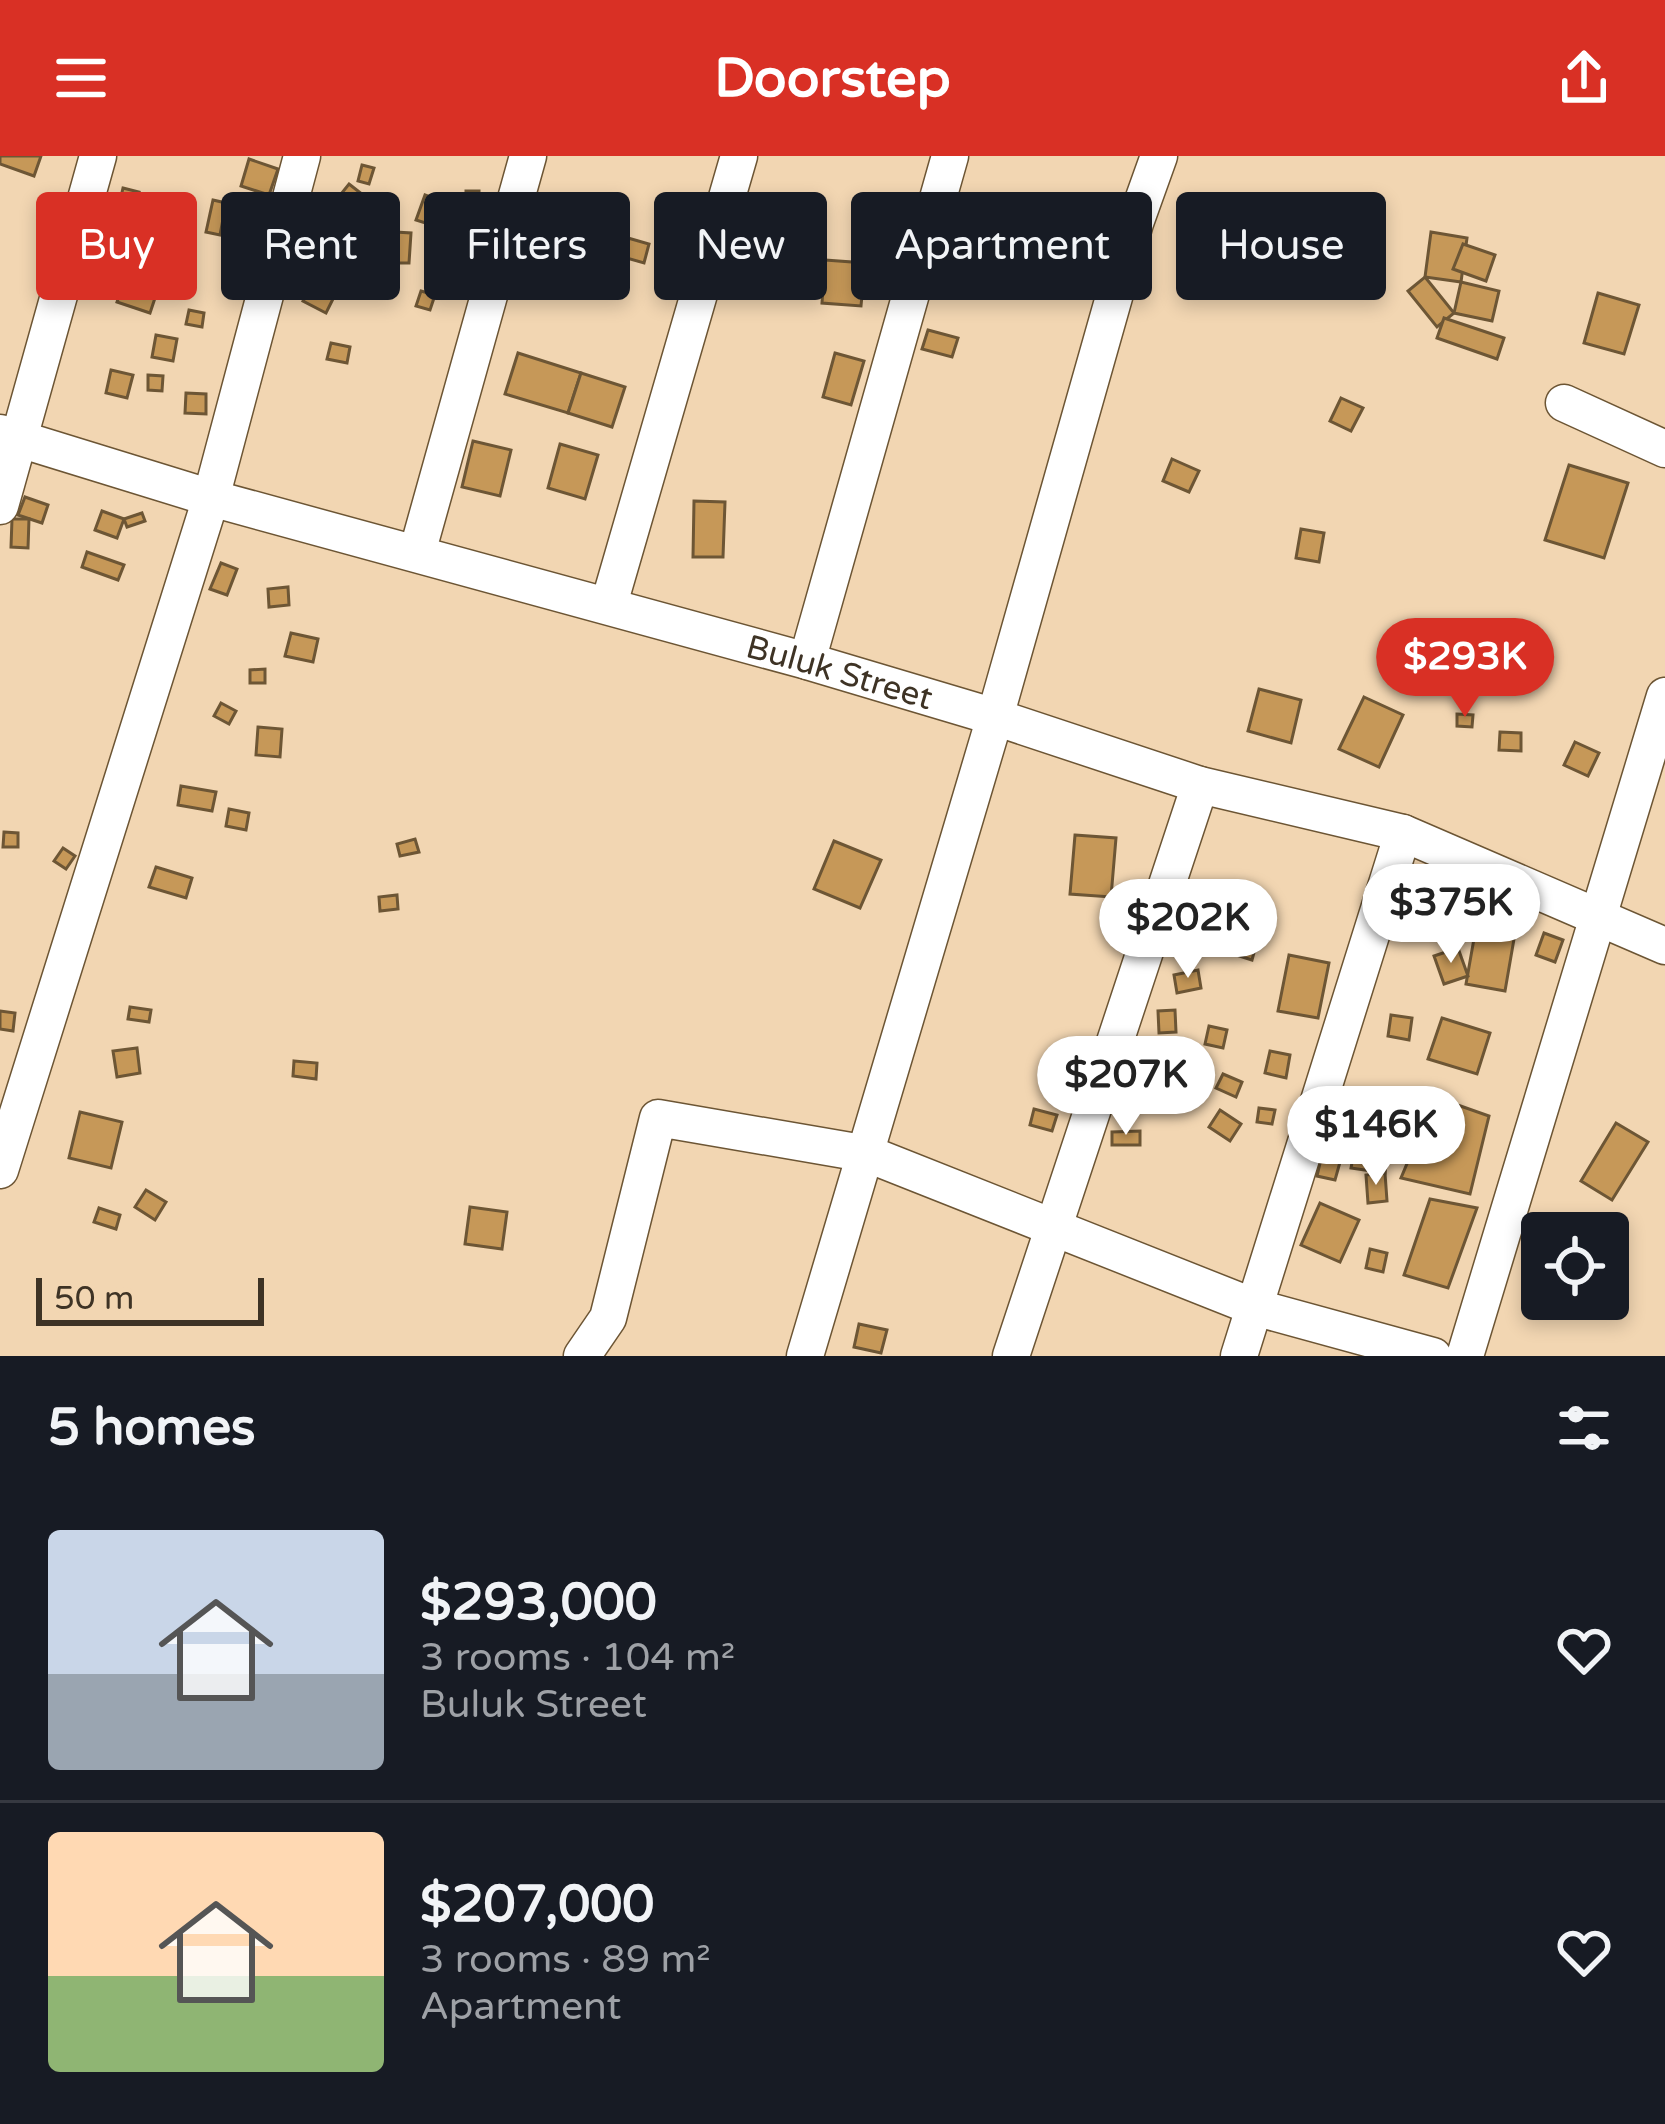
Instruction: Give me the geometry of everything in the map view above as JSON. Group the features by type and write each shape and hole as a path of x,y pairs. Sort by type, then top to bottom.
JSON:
{"street":[{"path":"0,506 11,436 98,156"},
{"path":"0,1170 211,498 302,156"},
{"path":"417,553 528,156"},
{"path":"609,604 739,156"},
{"path":"807,661 950,156"},
{"path":"806,1356 1159,156"},
{"path":"1564,403 1665,449"},
{"name":"Buluk Street","path":"11,436 211,498 807,661 1200,784 1403,833 1665,946"},
{"path":"1465,1356 1665,696"},
{"path":"1011,1356 1200,784"},
{"path":"1239,1356 1403,833"},
{"path":"582,1356 608,1318 658,1118 868,1154 1254,1307 1433,1356"}],"building":[{"path":"0,156 41,156 34,176 0,164"},
{"path":"249,159 278,169 270,192 241,186"},
{"path":"362,165 374,168 369,184 358,181"},
{"path":"424,198 424,223 416,220"},
{"path":"213,200 221,202 220,235 206,232"},
{"path":"400,232 411,233 409,263 400,263"},
{"path":"1431,232 1467,238 1461,282 1425,277"},
{"path":"630,239 649,244 644,263 630,259"},
{"path":"1463,244 1495,255 1486,281 1453,269"},
{"path":"827,260 851,262 851,300 862,300 861,306 822,303 827,300"},
{"path":"1425,277 1454,313 1437,327 1408,291"},
{"path":"1461,282 1499,291 1492,321 1454,313"},
{"path":"421,291 424,300 433,300 430,310 416,306"},
{"path":"1598,293 1639,305 1624,354 1584,343"},
{"path":"118,300 154,300 150,313"},
{"path":"304,300 332,300 326,313"},
{"path":"189,310 204,313 202,327 186,324"},
{"path":"1444,318 1504,338 1497,359 1437,338"},
{"path":"928,330 958,338 952,357 922,349"},
{"path":"156,335 177,339 173,361 152,357"},
{"path":"331,343 350,347 347,363 327,359"},
{"path":"518,353 581,373 568,413 505,394"},
{"path":"835,353 864,361 851,405 823,397"},
{"path":"111,370 133,375 127,398 106,393"},
{"path":"581,373 625,387 612,427 568,413"},
{"path":"148,375 163,376 162,391 148,390"},
{"path":"186,393 206,394 206,414 185,413"},
{"path":"1341,398 1363,408 1351,431 1330,421"},
{"path":"473,441 511,450 500,496 462,487"},
{"path":"560,444 598,455 585,499 548,488"},
{"path":"1172,459 1199,471 1189,492 1163,481"},
{"path":"1569,465 1628,483 1604,558 1545,540"},
{"path":"25,497 48,505 42,523 18,515"},
{"path":"694,501 725,502 723,557 693,557"},
{"path":"102,511 124,519 117,538 95,530"},
{"path":"142,513 145,521 127,527 124,519"},
{"path":"12,519 29,519 28,548 11,547"},
{"path":"1301,529 1324,533 1319,562 1296,558"},
{"path":"87,552 124,565 118,580 82,567"},
{"path":"221,563 237,569 227,595 210,589"},
{"path":"288,587 289,605 269,607 268,589"},
{"path":"291,633 318,639 313,662 285,656"},
{"path":"1394,650 1415,655 1409,680 1389,675"},
{"path":"265,669 265,683 250,683 250,670"},
{"path":"1259,689 1301,700 1291,743 1248,731"},
{"path":"1364,697 1403,715 1379,767 1339,749"},
{"path":"221,703 236,711 229,724 214,716"},
{"path":"1457,714 1473,715 1472,727 1457,726"},
{"path":"258,727 282,729 280,757 256,755"},
{"path":"1500,732 1521,733 1521,751 1499,750"},
{"path":"1575,742 1599,753 1588,776 1564,765"},
{"path":"181,786 216,792 212,811 178,805"},
{"path":"229,809 249,813 246,830 226,826"},
{"path":"4,832 18,833 18,847 3,847"},
{"path":"1075,835 1116,838 1111,897 1070,894"},
{"path":"415,839 419,852 400,856 397,844"},
{"path":"834,841 881,860 860,908 814,889"},
{"path":"63,848 75,856 66,869 54,861"},
{"path":"156,867 192,878 186,898 149,887"},
{"path":"397,895 398,909 380,911 379,897"},
{"path":"1406,896 1425,898 1422,920 1402,917"},
{"path":"1187,932 1210,936 1207,951 1184,947"},
{"path":"1475,933 1514,939 1505,991 1466,984"},
{"path":"1544,933 1563,940 1555,962 1536,955"},
{"path":"1238,939 1256,945 1252,960 1233,954"},
{"path":"1458,948 1468,976 1444,984 1434,956"},
{"path":"1289,955 1329,963 1318,1018 1278,1011"},
{"path":"1198,970 1201,988 1177,993 1174,975"},
{"path":"130,1007 151,1010 149,1022 128,1019"},
{"path":"1175,1010 1176,1032 1159,1033 1158,1011"},
{"path":"0,1011 15,1013 13,1031 0,1029"},
{"path":"1391,1015 1412,1018 1409,1040 1388,1036"},
{"path":"1442,1018 1490,1033 1477,1074 1428,1059"},
{"path":"1209,1026 1227,1030 1223,1048 1205,1044"},
{"path":"137,1048 140,1073 117,1077 113,1051"},
{"path":"1270,1051 1290,1055 1286,1078 1265,1073"},
{"path":"294,1061 317,1063 316,1079 293,1076"},
{"path":"1223,1074 1242,1082 1236,1097 1216,1088"},
{"path":"1435,1097 1489,1116 1470,1194 1401,1178"},
{"path":"1416,1102 1424,1123 1403,1131 1395,1110"},
{"path":"1259,1108 1275,1110 1272,1124 1257,1122"},
{"path":"1034,1109 1057,1115 1052,1131 1030,1125"},
{"path":"1220,1110 1241,1124 1230,1141 1209,1127"},
{"path":"80,1112 122,1122 111,1168 69,1158"},
{"path":"1616,1123 1648,1142 1612,1200 1581,1181"},
{"path":"1140,1131 1140,1145 1112,1145 1112,1132"},
{"path":"1326,1138 1344,1148 1335,1180 1317,1176"},
{"path":"1355,1146 1388,1152 1385,1173 1351,1168"},
{"path":"1385,1173 1387,1201 1368,1203 1366,1175"},
{"path":"146,1190 166,1202 155,1220 135,1207"},
{"path":"1430,1199 1477,1208 1448,1288 1404,1275"},
{"path":"1320,1203 1359,1220 1340,1262 1301,1245"},
{"path":"470,1207 507,1212 502,1249 465,1244"},
{"path":"99,1208 120,1215 116,1229 94,1222"},
{"path":"1370,1249 1387,1253 1383,1272 1366,1268"},
{"path":"859,1324 887,1330 881,1353 854,1347"}]}
